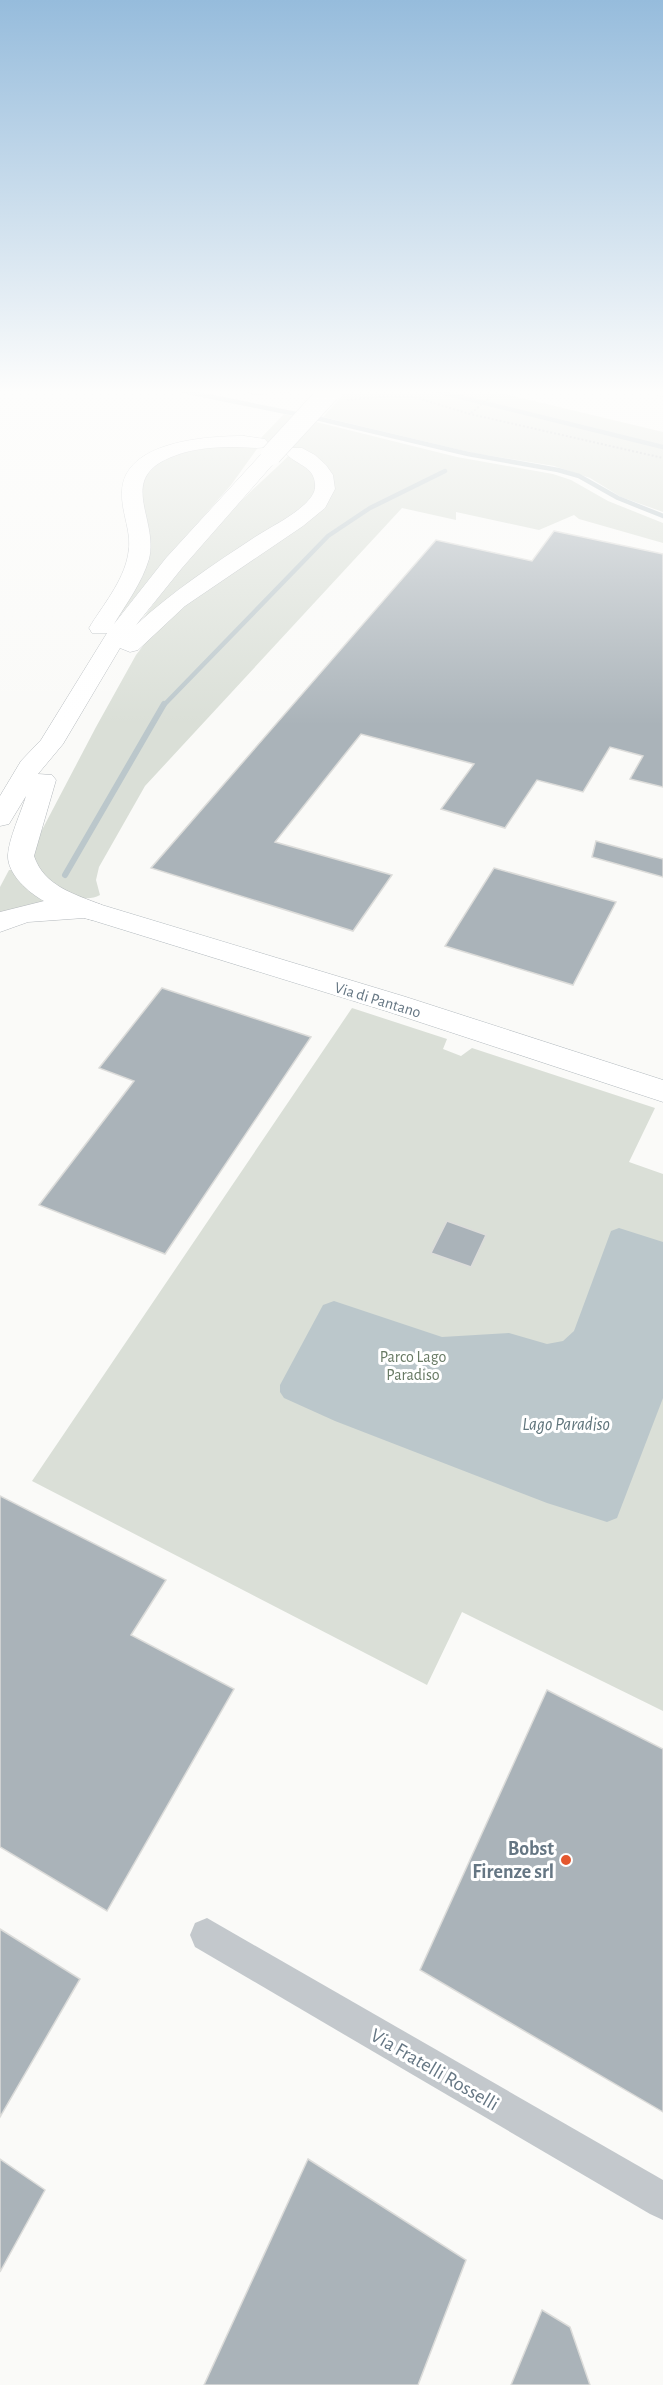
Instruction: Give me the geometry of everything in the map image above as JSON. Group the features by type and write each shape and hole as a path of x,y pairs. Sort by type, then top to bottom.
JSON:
{"main road":[{"path":"67,716 89,647 123,589 138,558 141,538 134,502"},
{"path":"0,861 36,773 67,716 116,636 222,502"},
{"path":"67,716 141,632 189,591 298,519 317,502"},
{"path":"0,797 36,773"},
{"path":"0,818 36,773"},
{"path":"36,773 21,856 24,867 31,880 41,888 92,911"},
{"path":"0,923 12,916 35,910 92,911"},
{"name":"Via di Pantano","path":"92,911 407,1008 663,1091"}],"street":[{"name":"Via Fratelli Rosselli","path":"207,1935 663,2201"}],"green space":[{"path":"138,502 216,502 108,630 136,580"},
{"path":"240,502 309,502 136,628 200,545"},
{"path":"611,502 663,523 663,543 579,519 574,515 539,530 456,512 456,520 402,508 145,786 99,867 96,880 100,895 92,898 74,896 47,882 33,871 32,849 136,655 159,625 325,503"},
{"path":"636,502 663,502 663,512"},
{"path":"9,870 50,900 0,915 0,887"},
{"name":"Parco Lago Paradiso","path":"352,1008 447,1039 443,1049 461,1056 472,1048 655,1108 629,1162 663,1174 663,1711 462,1612 427,1685 32,1481"}],"water":[{"name":"Lago Paradiso","path":"619,1228 663,1242 663,1398 617,1518 607,1522 547,1503 335,1421 284,1398 280,1392 280,1385 323,1305 334,1301 442,1337 509,1333 547,1344 563,1341 574,1331 611,1231"}],"building":[{"path":"554,531 663,554 663,787 630,779 643,756 610,747 583,792 537,780 505,828 441,809 474,764 361,734 275,842 392,875 353,931 151,868 436,540 532,561"},
{"path":"596,841 663,859 663,877 592,857"},
{"path":"494,868 616,902 573,985 445,946"},
{"path":"162,988 311,1037 165,1254 39,1205 134,1081 99,1068"},
{"path":"447,1221 486,1235 471,1267 431,1253"},
{"path":"0,1496 166,1580 131,1635 234,1689 107,1911 0,1847"},
{"name":"Bobst Firenze srl","path":"547,1690 663,1749 663,2112 420,1970"},
{"path":"0,1929 80,1979 0,2117"},
{"path":"0,2159 45,2190 0,2272"},
{"path":"308,2159 466,2260 418,2385 204,2385"},
{"path":"542,2310 570,2327 590,2385 511,2385"}],"waterway":[{"path":"163,706 328,536 382,502"},
{"path":"629,502 663,516"},
{"path":"65,875 164,704"}],"place":[{"name":"Bobst Firenze srl","path":"566,1860"}]}
